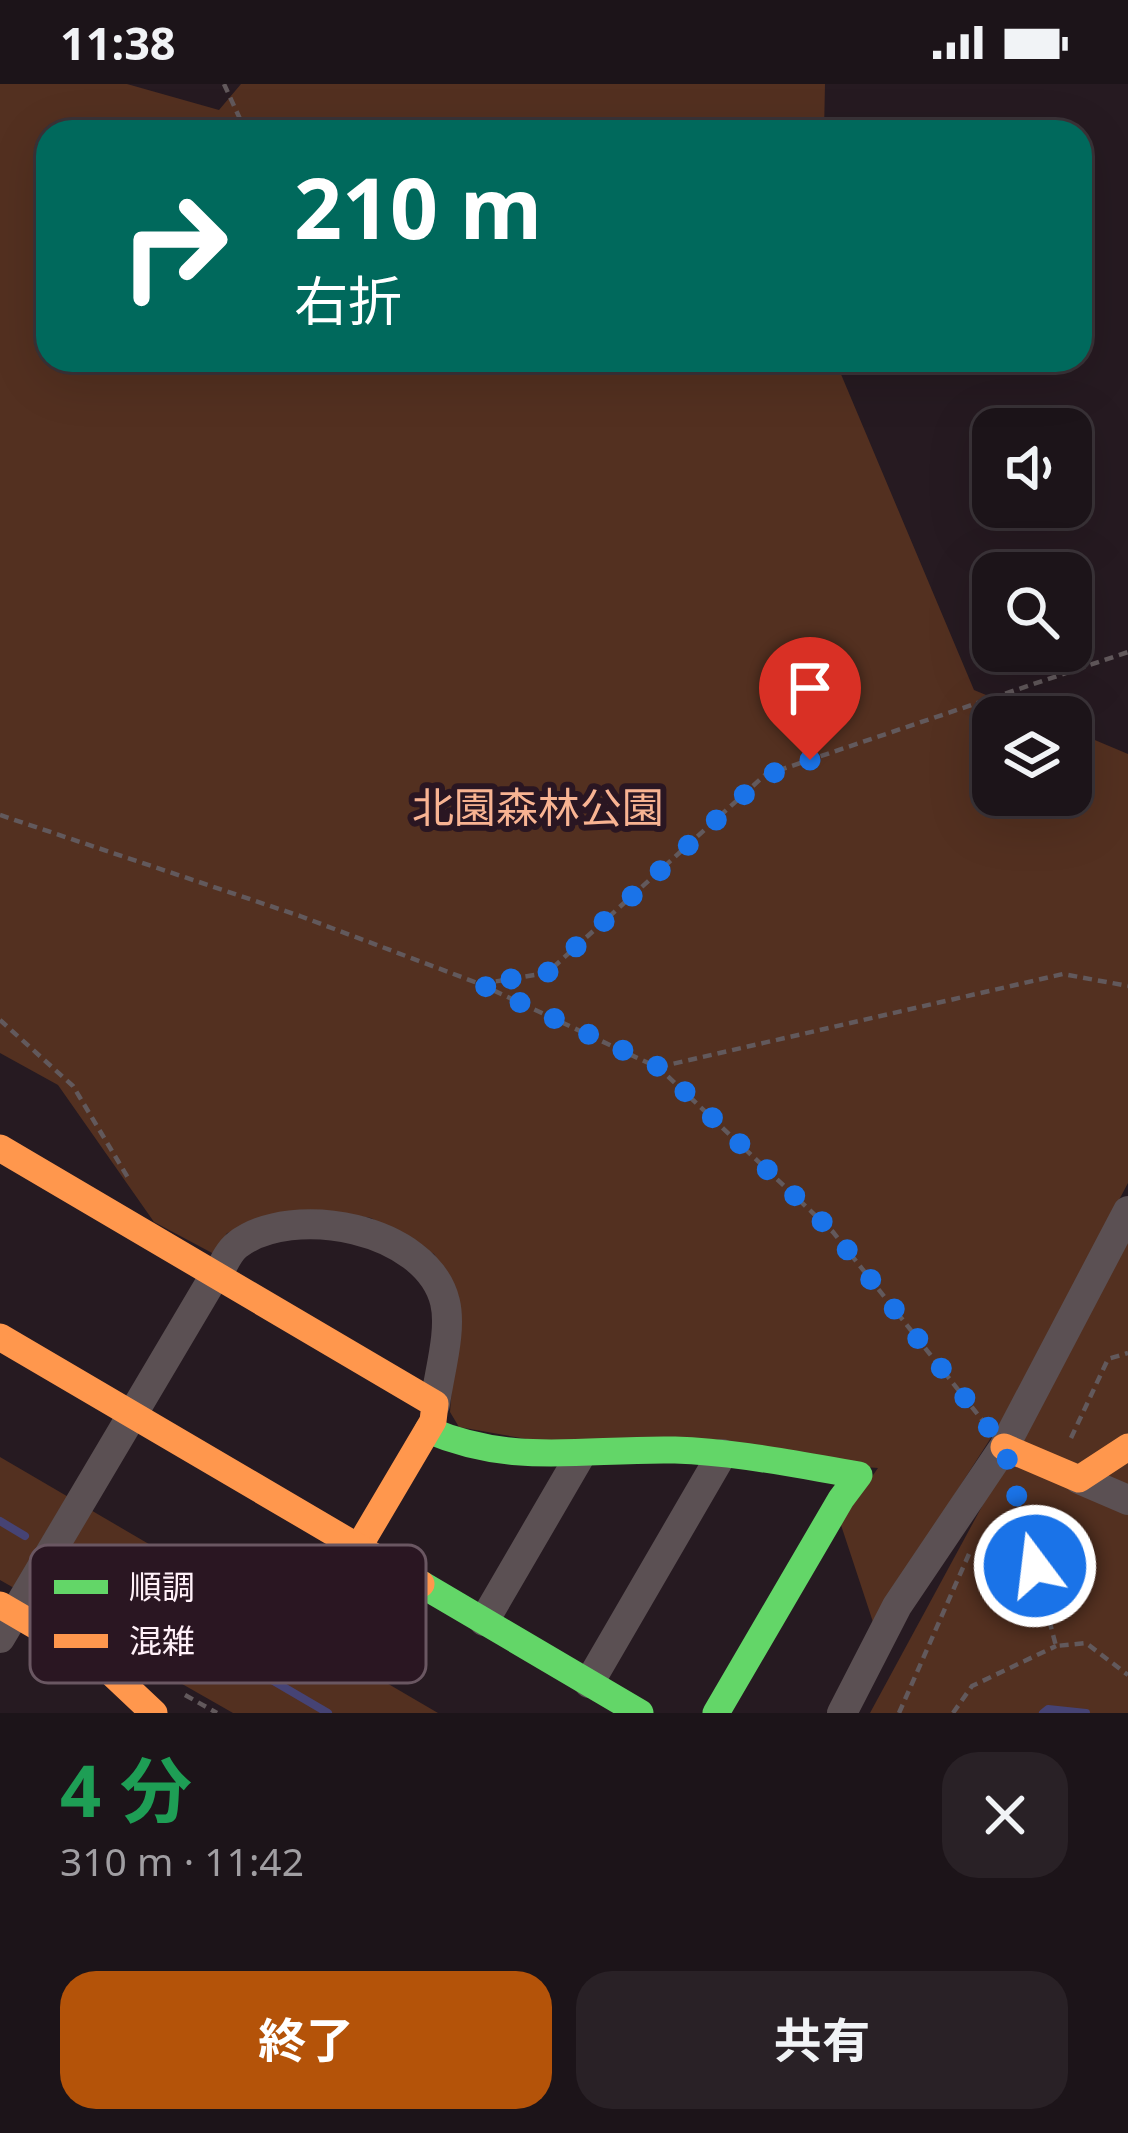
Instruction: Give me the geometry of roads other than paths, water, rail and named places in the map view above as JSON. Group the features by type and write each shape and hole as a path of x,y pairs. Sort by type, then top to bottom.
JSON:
{"street":[{"path":"0,1148 216,1276 432,1417 448,1441 548,1459 645,1449 722,1454 859,1475 716,1713"},
{"path":"842,1713 897,1606 1004,1447 1128,1210"},
{"path":"51,1545 234,1246 282,1228 324,1225 367,1231 419,1260 445,1303 432,1417 360,1545"},
{"path":"0,1336 353,1545"},
{"path":"1004,1447 1128,1500"},
{"path":"1079,1479 1128,1448"},
{"path":"589,1683 722,1454"},
{"path":"484,1621 580,1456"},
{"path":"5,1618 30,1578"},
{"path":"426,1587 640,1713"},
{"path":"126,1683 154,1713"}],"waterway":[{"path":"0,1521 25,1536"},
{"path":"277,1683 328,1713"},
{"path":"1043,1713 1048,1709 1086,1713"}],"park label":[{"name":"北園森林公園","path":"538,806"}]}
